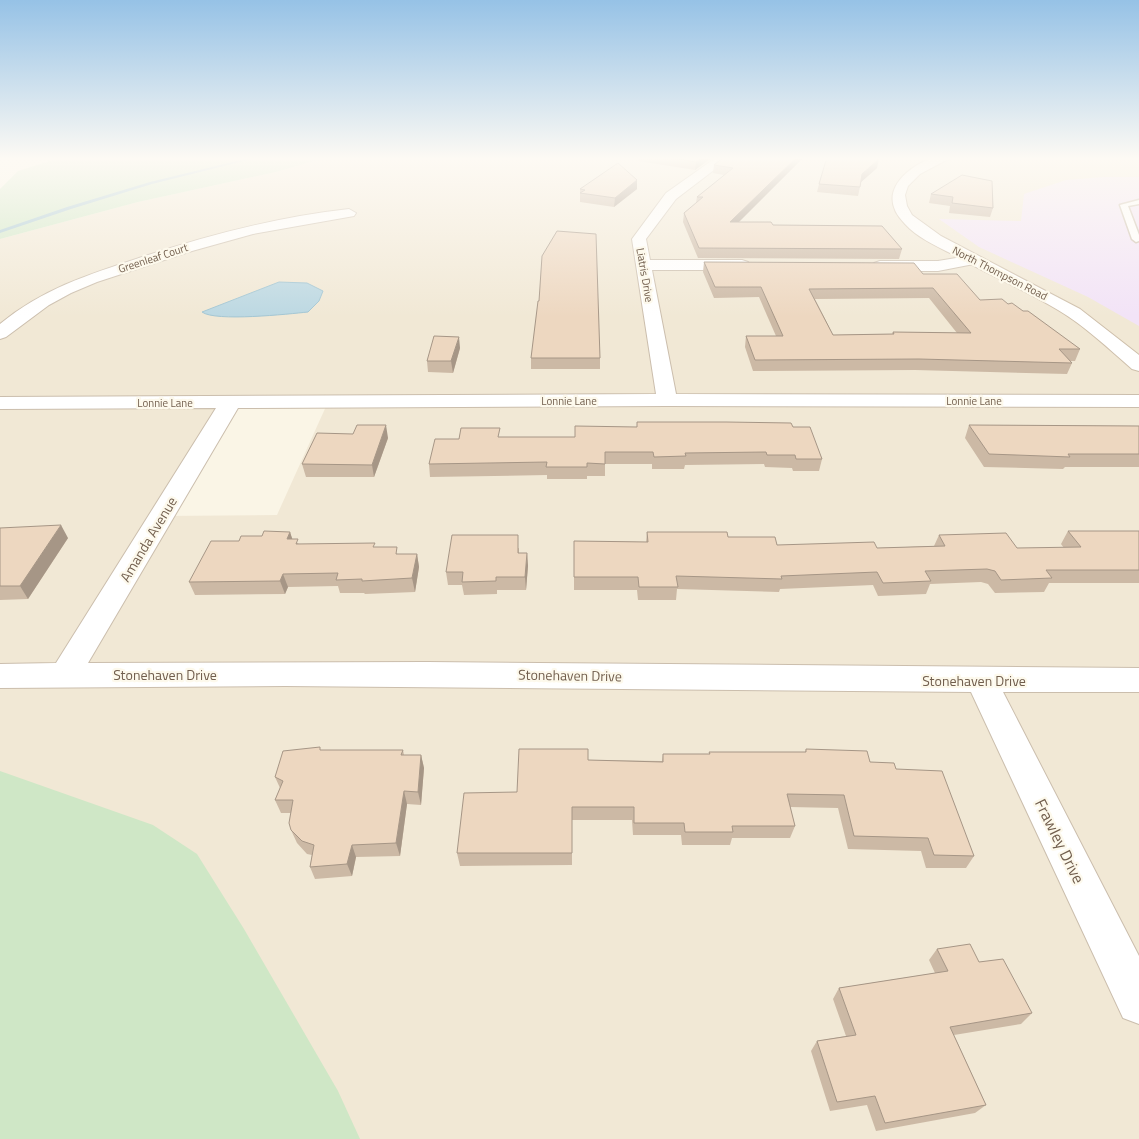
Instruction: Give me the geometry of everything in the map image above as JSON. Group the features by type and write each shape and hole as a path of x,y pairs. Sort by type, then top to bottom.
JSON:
{"street":[{"name":"Liatris Drive","path":"660,210 639,239 667,400"},
{"name":"North Thompson Road","path":"903,210 906,217 919,228 974,260 1066,307 1108,337 1139,365"},
{"name":"Greenleaf Court","path":"0,333 34,305 50,296 106,273 253,228 296,219 349,213"},
{"path":"860,266 938,266 974,260"},
{"path":"643,265 753,265"},
{"name":"Lonnie Lane","path":"0,403 667,400 1139,402"},
{"name":"Amanda Avenue","path":"64,675 231,402"},
{"name":"Stonehaven Drive","path":"0,676 450,674 1139,680"},
{"name":"Frawley Drive","path":"981,680 1139,1002"}],"lane":[{"path":"1126,210 1136,239"}],"shaded area":[{"path":"108,210 1139,210 1139,1139 0,1139 0,239","holes":["328,402 277,515 162,516 231,403"]},
{"path":"1022,210 1139,210 1139,326 1088,297 979,247 939,219 1021,221"}],"green space":[{"path":"0,210 108,210 0,239"},
{"path":"0,771 153,825 197,854 244,929 338,1091 360,1139 0,1139"}],"water":[{"path":"279,282 307,283 323,291 319,301 308,312 236,317 210,315 202,312"}],"building":[{"path":"687,210 742,210 730,222 771,222 773,225 882,226 902,249 699,248 684,213"},
{"path":"557,231 596,234 600,358 531,358 539,301 542,256"},
{"path":"704,262 914,263 923,274 957,274 980,300 1002,299 1008,304 1012,303 1023,311 1028,311 1080,349 1059,349 1072,363 919,359 755,360 746,336 783,336 761,287 715,287","holes":["933,288 971,333 893,332 894,334 833,335 809,289"]},
{"path":"434,336 459,337 451,361 427,361"},
{"path":"637,422 791,423 793,427 810,427 822,459 796,459 795,455 767,455 766,452 685,453 686,456 654,457 653,452 605,452 605,464 587,463 587,467 546,467 547,462 429,464 435,439 459,439 461,428 500,428 498,437 575,437 575,426 637,427"},
{"path":"357,425 386,425 372,465 302,464 317,433 353,434"},
{"path":"969,425 1139,426 1139,454 1068,454 1070,457 989,454"},
{"path":"61,525 20,586 0,586 0,528"},
{"path":"264,531 290,532 287,539 298,539 296,544 375,543 373,547 397,547 396,554 417,554 412,578 362,581 362,579 336,580 338,573 283,574 280,581 189,582 211,541 239,541 241,536 262,536"},
{"path":"1068,531 1139,531 1139,570 1046,570 1052,578 1001,580 995,571 987,569 925,571 931,581 883,583 877,572 781,576 782,579 676,576 678,587 639,587 638,577 574,577 574,541 648,542 647,532 727,532 728,537 775,537 777,545 874,542 877,548 945,546 939,535 1006,533 1017,548 1081,547"},
{"path":"452,535 518,535 518,553 527,553 525,577 496,577 496,581 462,582 463,572 446,572"},
{"path":"320,747 320,750 403,750 401,755 421,755 418,792 404,791 396,843 352,845 347,864 310,867 314,845 302,841 291,830 289,823 293,800 275,800 283,781 275,777 283,751"},
{"path":"519,749 588,749 588,760 663,762 663,754 806,752 806,749 867,751 870,762 894,763 896,769 942,771 974,856 934,855 928,838 854,836 844,795 787,794 795,826 732,826 733,832 685,832 684,823 634,823 634,807 572,807 572,853 457,853 464,793 517,792"},
{"path":"970,944 979,962 1003,959 1032,1013 950,1027 986,1105 885,1123 875,1096 837,1102 817,1041 856,1035 839,988 948,971 937,949"}],"waterway":[{"path":"0,232 63,210"}]}
